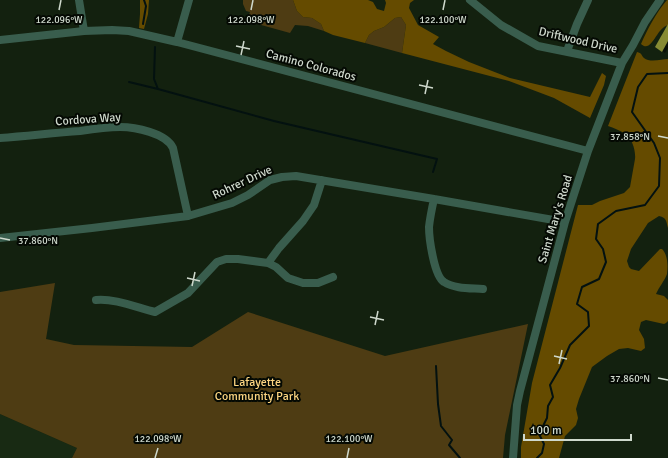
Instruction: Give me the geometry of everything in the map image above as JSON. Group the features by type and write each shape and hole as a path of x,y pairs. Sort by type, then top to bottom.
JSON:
{"street":[{"path":"79,0 84,32"},
{"path":"177,42 189,0"},
{"name":"Driftwood Drive","path":"470,0 501,25 538,46 622,63"},
{"path":"567,51 588,0"},
{"name":"Saint Mary's Road","path":"513,458 517,405 520,391 565,222 588,151 622,63 645,22 660,0"},
{"name":"Camino Colorados","path":"0,40 112,30 129,31 177,42 588,151"},
{"name":"Cordova Way","path":"0,138 122,127 158,135 171,144 173,148 188,216"},
{"name":"Rohrer Drive","path":"0,238 188,216 232,203 248,195 270,180 296,176 565,222"},
{"path":"268,263 303,221 314,205 322,180"},
{"path":"434,199 429,226 437,273 443,281 453,286 483,289"},
{"path":"96,300 113,301 156,312 188,293 217,262 226,259 268,263 276,267 288,278 303,283 318,283 333,277"}],"shaded area":[{"path":"140,0 149,0 148,14 144,29 139,28"},
{"path":"293,0 368,0 373,2 377,9 384,11 386,3 385,0 414,0 410,3 409,8 418,25 439,37 433,44 469,62 510,78 590,97 602,73 606,76 604,85 590,118 554,98 509,81 402,53 406,25 401,17 395,18 384,27 374,31 369,35 365,43 333,35 324,31 321,24 312,18 303,17 297,11"},
{"path":"667,0 668,25 660,31 648,46 641,44 656,15"},
{"path":"637,52 649,60 668,59 668,228 665,219 659,216 648,223 631,249 627,261 631,269 639,271 660,249 664,251 667,261 667,274 656,294 664,296 668,300 668,321 664,324 646,320 641,322 639,330 644,339 645,348 641,351 628,348 619,349 592,367 576,409 578,418 576,425 565,436 559,458 521,458 521,447 532,383 578,205 592,205 624,193 630,187 635,159 633,144 627,135 608,126"},
{"path":"0,414 77,448 72,458 0,458"}],"green space":[{"path":"243,0 293,0 297,11 303,17 312,18 321,24 324,31 308,26 295,25 290,33 247,21 250,12 246,11"},
{"path":"401,17 406,25 402,53 365,43 369,35 374,31 384,27 395,18"},
{"name":"Lafayette Community Park","path":"55,283 46,339 74,345 192,347 248,312 385,356 528,324 505,435 503,458 72,458 77,448 0,414 0,292"}],"building":[{"path":"668,24 668,41 662,52 655,47"}],"waterway":[{"path":"143,24 146,6 144,0"},
{"path":"155,47 154,79 158,89 274,121 437,159 433,172"},
{"path":"537,458 542,453 544,444 539,434 547,418 548,406 553,397 550,385 560,368 570,345 589,326 588,312 577,304 582,287 599,279 606,262 603,249 596,239 598,224 616,211 645,205 659,186 660,158 654,143 632,112 638,87 647,74 668,73"},
{"path":"129,82 158,89"},
{"path":"436,366 441,426 452,440 449,445 460,458"}]}
